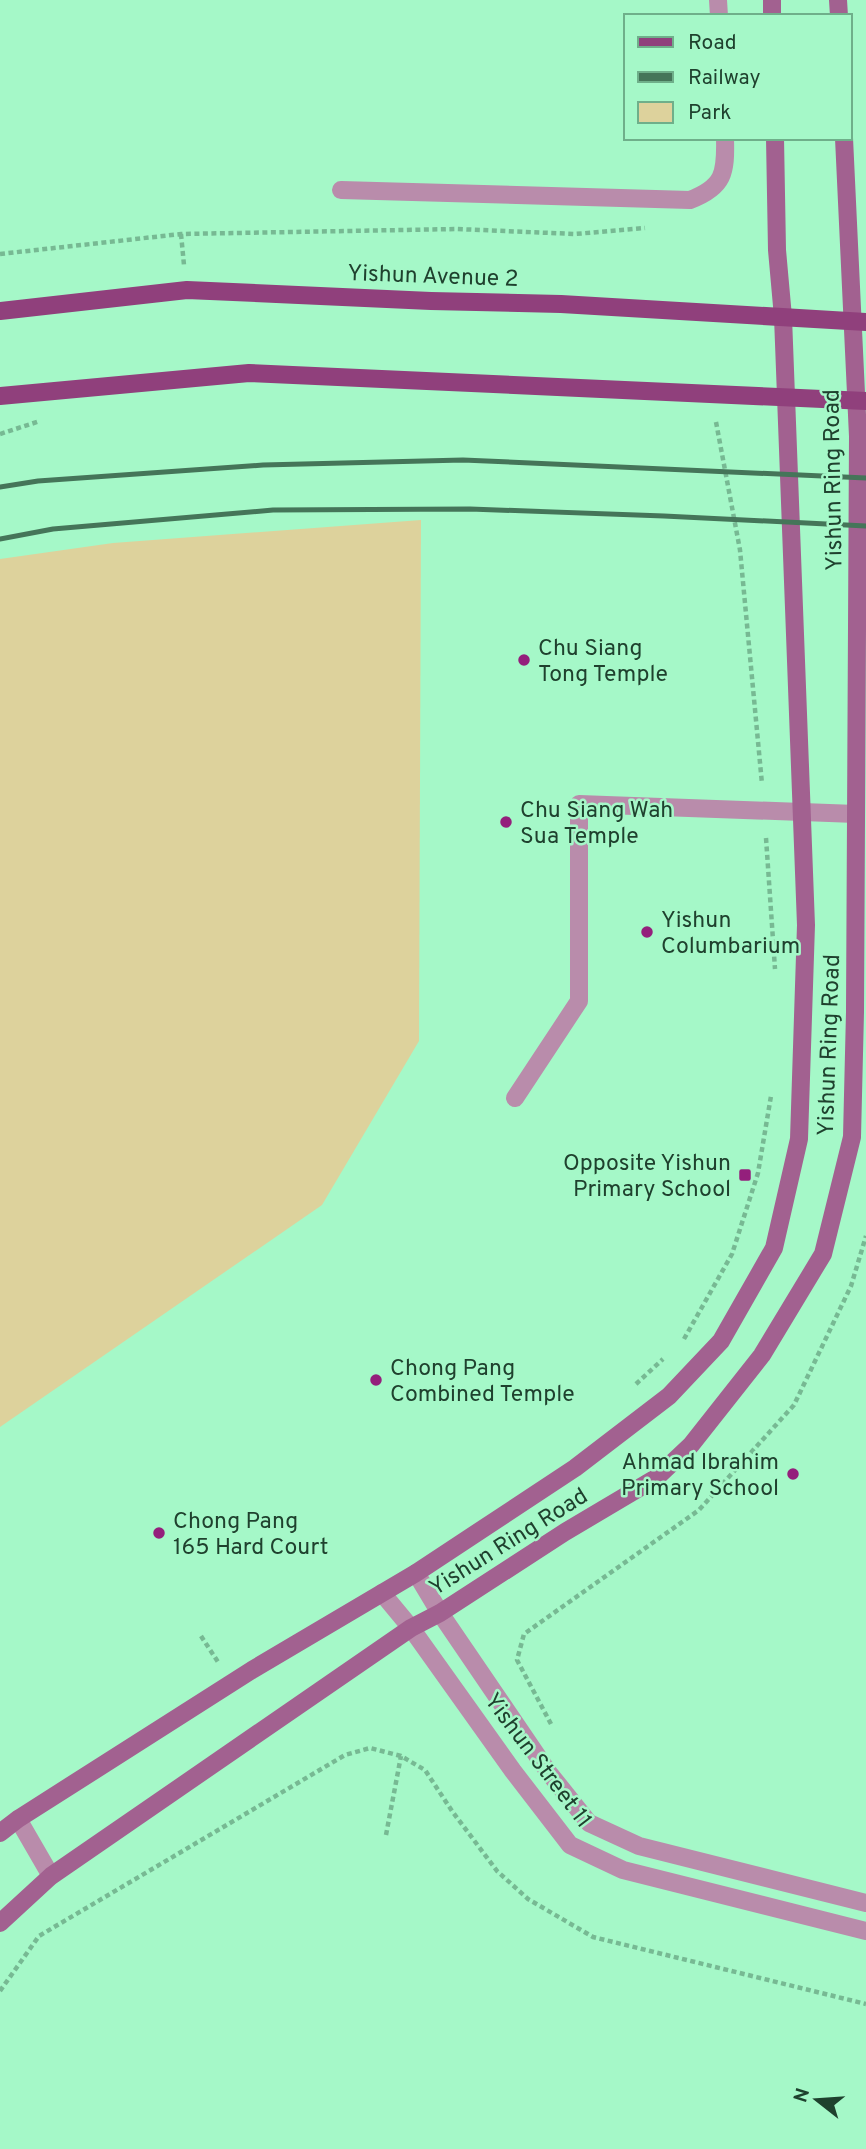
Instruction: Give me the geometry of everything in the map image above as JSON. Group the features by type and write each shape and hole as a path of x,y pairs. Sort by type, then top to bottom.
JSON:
{"main road":[{"name":"Yishun Ring Road","path":"0,1833 252,1670 416,1573 575,1468 669,1396 721,1341 774,1248 799,1139 806,925 783,317 777,250 775,140"},
{"name":"Yishun Ring Road","path":"0,1923 51,1877 411,1628 440,1614 565,1532 656,1478 691,1445 762,1355 822,1254 852,1137 855,1012 858,436 861,400 859,321 844,140"},
{"name":"Yishun Avenue 2","path":"0,311 187,290 561,304 859,321"},
{"path":"0,396 249,373 861,400"}],"street":[{"path":"341,190 690,200 709,193 720,180 726,159 725,140"},
{"path":"515,1098 579,1001 579,804 856,814"},
{"name":"Yishun Street 11","path":"416,1573 440,1614 549,1773 589,1823 639,1846 866,1903"},
{"name":"Yishun Street 11","path":"382,1593 411,1628 513,1771 570,1845 623,1870 866,1931"},
{"path":"18,1819 51,1877"}],"path":[{"path":"0,254 181,234 457,229 575,234 651,228"},
{"path":"716,422 740,550 764,810 776,978"},
{"path":"682,1342 732,1254 758,1173 774,1083"},
{"path":"556,1732 517,1660 524,1634 699,1510 794,1405 851,1286 866,1236"},
{"path":"633,1388 672,1351"},
{"path":"201,1636 225,1671"},
{"path":"0,1991 39,1936 345,1755 370,1748 401,1756 425,1770 497,1871 528,1899 593,1937 866,2004"},
{"path":"386,1835 401,1756"}],"green space":[{"path":"421,520 419,1041 322,1205 0,1427 0,559 113,543"}],"railway":[{"path":"0,487 38,481 263,465 463,460 866,478"},
{"path":"0,539 53,529 273,510 470,509 866,526"}],"place":[{"name":"Chu Siang Tong Temple","path":"524,660"},
{"name":"Chu Siang Wah Sua Temple","path":"506,822"},
{"name":"Yishun Columbarium","path":"647,932"},
{"name":"Opposite Yishun Primary School","path":"745,1175"},
{"name":"Chong Pang Combined Temple","path":"376,1380"},
{"name":"Ahmad Ibrahim Primary School","path":"793,1474"},
{"name":"Chong Pang 165 Hard Court","path":"159,1533"}]}
